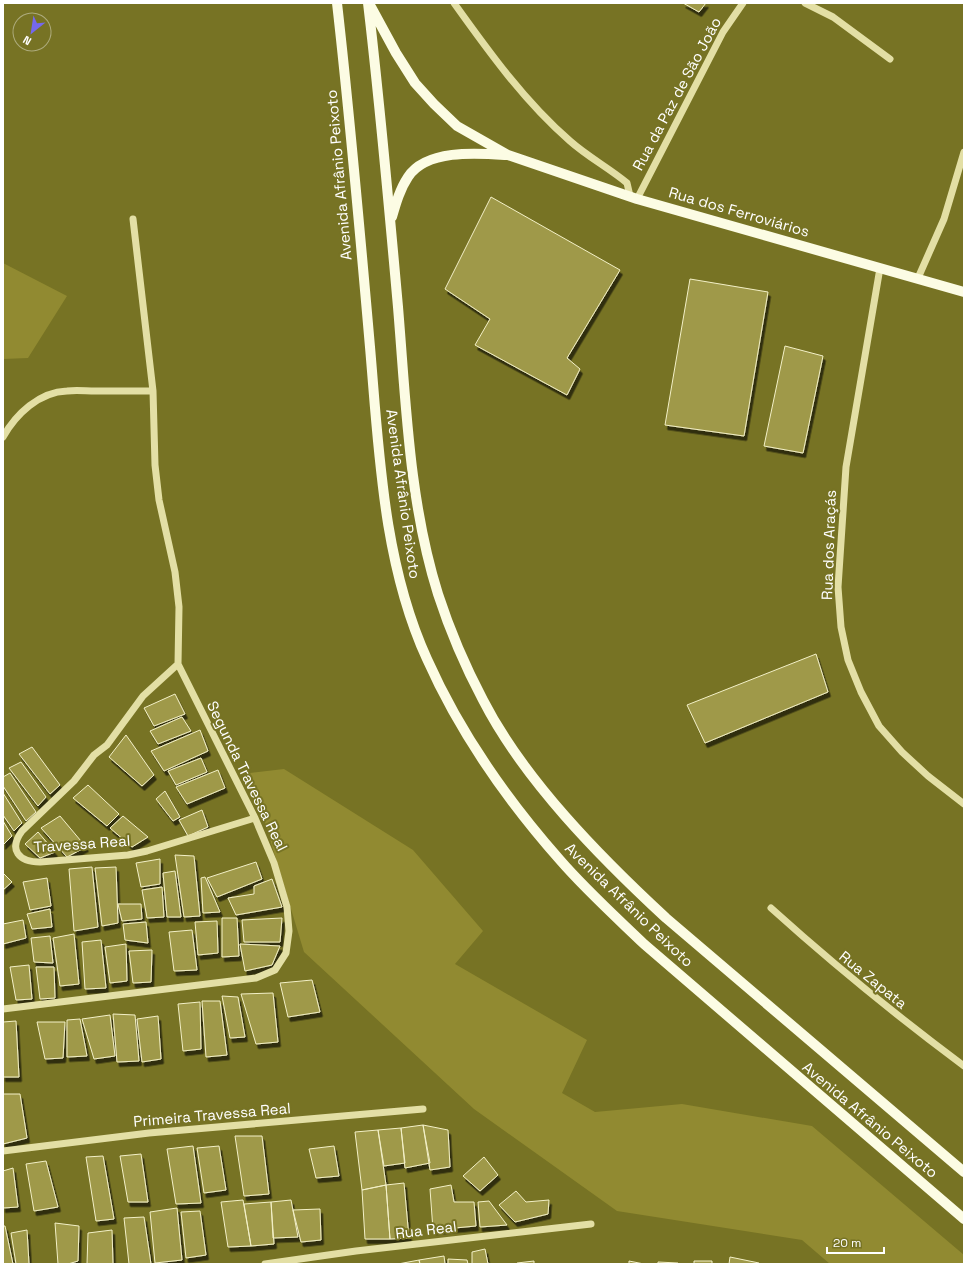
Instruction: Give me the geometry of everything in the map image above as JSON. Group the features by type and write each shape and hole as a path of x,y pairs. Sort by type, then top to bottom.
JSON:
{"main road":[{"name":"Avenida Afrânio Peixoto","path":"337,3 345,69 378,440 390,533 400,584 411,620 426,659 453,711 485,765 518,811 561,862 644,944 964,1219"},
{"name":"Avenida Afrânio Peixoto","path":"369,3 416,498 438,594 460,652 484,703 513,749 549,797 629,884 666,918 964,1172"},
{"name":"Rua dos Ferroviários","path":"369,3 396,53 415,83 434,104 456,126 508,155 633,198 964,292"},
{"name":"Rua dos Ferroviários","path":"390,220 399,193 408,176 424,163 444,157 467,153 508,155"}],"street":[{"path":"454,3 526,97 570,141 627,183 633,198"},
{"name":"Rua da Paz de São João","path":"633,198 722,32 743,3"},
{"path":"805,3 833,17 890,59"},
{"path":"918,278 944,219 964,152"},
{"name":"Segunda Travessa Real","path":"3,1009 256,978 275,970 286,953 289,931 288,907 274,863 256,818 178,664 179,607 175,572 159,500 153,391 133,219"},
{"name":"Rua dos Araçás","path":"880,268 846,467 838,587 841,627 848,660 860,692 879,726 902,752 928,776 964,804"},
{"path":"3,437 12,422 25,409 38,400 52,394 66,391 153,391"},
{"name":"Travessa Real","path":"178,664 143,696 107,745 94,755 74,781 22,831 16,840 15,848 18,854 31,862 40,862 128,854 171,845 256,818"},
{"name":"Rua Zapata","path":"771,908 828,961 905,1022 964,1066"},
{"name":"Primeira Travessa Real","path":"3,1151 149,1133 423,1109"},
{"name":"Rua Real","path":"265,1264 364,1250 591,1224"}],"shaded area":[{"path":"3,263 67,296 28,358 3,359"},
{"path":"284,769 413,850 483,931 455,964 587,1040 562,1093 595,1112 682,1104 812,1126 964,1255 964,1264 830,1264 802,1240 617,1211 474,1109 304,952 250,773"}],"building":[{"path":"683,3 706,3 699,12"},
{"path":"491,197 620,270 567,358 580,369 567,395 475,345 490,319 445,289"},
{"path":"690,279 768,292 744,436 665,425"},
{"path":"785,346 823,356 803,453 764,446"},
{"path":"816,654 828,692 705,743 687,705"},
{"path":"175,694 185,714 154,726 144,708"},
{"path":"182,717 191,731 158,744 150,731"},
{"path":"200,730 208,751 164,771 151,751"},
{"path":"126,735 154,775 142,786 109,757"},
{"path":"32,747 60,785 50,794 19,754"},
{"path":"201,758 207,772 176,785 168,771"},
{"path":"21,762 46,797 38,806 9,768"},
{"path":"218,770 225,788 187,804 176,787"},
{"path":"10,773 36,812 26,821 3,786 3,777"},
{"path":"88,785 119,814 107,826 73,798"},
{"path":"165,791 180,817 173,821 156,799"},
{"path":"3,793 22,823 14,831 3,815"},
{"path":"202,810 208,827 188,836 179,820"},
{"path":"60,816 86,847 67,857 41,828"},
{"path":"123,816 148,837 132,847 110,828"},
{"path":"3,821 12,836 3,845"},
{"path":"38,832 55,852 40,858 25,844"},
{"path":"175,855 194,856 200,916 184,917"},
{"path":"160,859 160,884 141,887 136,863"},
{"path":"256,862 262,879 217,897 207,878"},
{"path":"92,867 98,927 74,931 69,869"},
{"path":"116,867 118,923 102,926 95,868"},
{"path":"175,871 181,917 167,917 163,873"},
{"path":"3,873 12,882 3,890"},
{"path":"205,877 220,912 203,913 201,878"},
{"path":"47,878 51,906 30,910 23,882"},
{"path":"272,879 282,907 236,915 228,898 254,894 254,886"},
{"path":"162,887 164,917 147,918 142,890"},
{"path":"118,904 141,904 142,919 122,921"},
{"path":"50,909 52,927 32,929 27,914"},
{"path":"222,918 237,918 239,956 222,957"},
{"path":"282,918 280,942 244,942 242,920"},
{"path":"23,920 26,938 3,944 3,924"},
{"path":"217,921 218,953 198,955 195,922"},
{"path":"146,922 148,943 125,940 123,924"},
{"path":"192,930 197,970 174,971 169,932"},
{"path":"74,934 79,984 60,986 53,938"},
{"path":"50,936 53,963 34,962 31,938"},
{"path":"101,940 106,988 85,989 82,942"},
{"path":"126,944 127,981 110,983 105,947"},
{"path":"240,944 280,946 272,965 245,971"},
{"path":"152,950 151,982 133,983 129,951"},
{"path":"29,965 32,999 16,1000 10,967"},
{"path":"36,967 54,967 55,998 40,999"},
{"path":"312,980 320,1012 288,1017 280,983"},
{"path":"273,993 278,1042 256,1044 241,994"},
{"path":"222,996 238,997 245,1037 230,1038"},
{"path":"202,1001 220,1001 227,1055 206,1057"},
{"path":"200,1002 201,1049 183,1051 178,1004"},
{"path":"113,1014 135,1015 139,1061 117,1062"},
{"path":"110,1015 115,1056 94,1059 82,1019"},
{"path":"158,1016 161,1059 142,1062 137,1019"},
{"path":"80,1019 87,1056 67,1057 67,1020"},
{"path":"16,1021 19,1077 3,1077 3,1022"},
{"path":"37,1022 65,1022 63,1058 45,1059"},
{"path":"3,1094 20,1094 27,1138 3,1144"},
{"path":"423,1125 430,1163 405,1168 401,1128"},
{"path":"423,1125 448,1130 450,1167 430,1170"},
{"path":"401,1128 405,1163 384,1166 378,1130"},
{"path":"378,1130 386,1185 362,1190 355,1132"},
{"path":"235,1136 262,1136 269,1194 244,1196"},
{"path":"193,1146 201,1203 176,1204 167,1149"},
{"path":"219,1146 226,1190 204,1193 197,1148"},
{"path":"334,1146 339,1176 316,1178 309,1149"},
{"path":"141,1154 148,1202 128,1202 120,1156"},
{"path":"103,1156 114,1219 96,1221 86,1157"},
{"path":"484,1157 498,1175 480,1191 463,1176"},
{"path":"46,1161 58,1207 34,1211 26,1164"},
{"path":"13,1168 18,1207 3,1208 3,1171"},
{"path":"404,1183 409,1238 390,1239 386,1185"},
{"path":"386,1185 390,1239 365,1239 362,1190"},
{"path":"451,1185 454,1202 474,1202 476,1226 433,1230 430,1189"},
{"path":"516,1191 526,1202 549,1200 548,1214 515,1222 499,1205"},
{"path":"243,1200 251,1246 228,1247 221,1202"},
{"path":"291,1200 298,1237 273,1238 271,1202"},
{"path":"489,1201 507,1225 480,1227 478,1202"},
{"path":"271,1202 274,1244 251,1246 244,1204"},
{"path":"177,1208 182,1260 155,1263 150,1212"},
{"path":"320,1209 321,1240 301,1242 293,1210"},
{"path":"200,1211 206,1255 186,1258 181,1212"},
{"path":"144,1217 151,1264 129,1264 124,1218"},
{"path":"55,1223 79,1226 78,1261 68,1264 58,1264"},
{"path":"3,1226 5,1226 13,1264 3,1264"},
{"path":"27,1230 29,1264 16,1264 11,1233"},
{"path":"112,1230 113,1264 87,1264 88,1233"},
{"path":"485,1249 488,1264 472,1264 472,1252"},
{"path":"444,1256 445,1264 420,1264 419,1260"},
{"path":"730,1257 759,1263 729,1264"},
{"path":"448,1259 467,1260 468,1264 448,1264"},
{"path":"419,1260 420,1264 398,1264"},
{"path":"534,1261 534,1264 517,1264 517,1263"},
{"path":"629,1261 644,1264 629,1264"},
{"path":"694,1261 712,1261 712,1264 694,1264"},
{"path":"658,1262 678,1263 678,1264 658,1264"}]}
